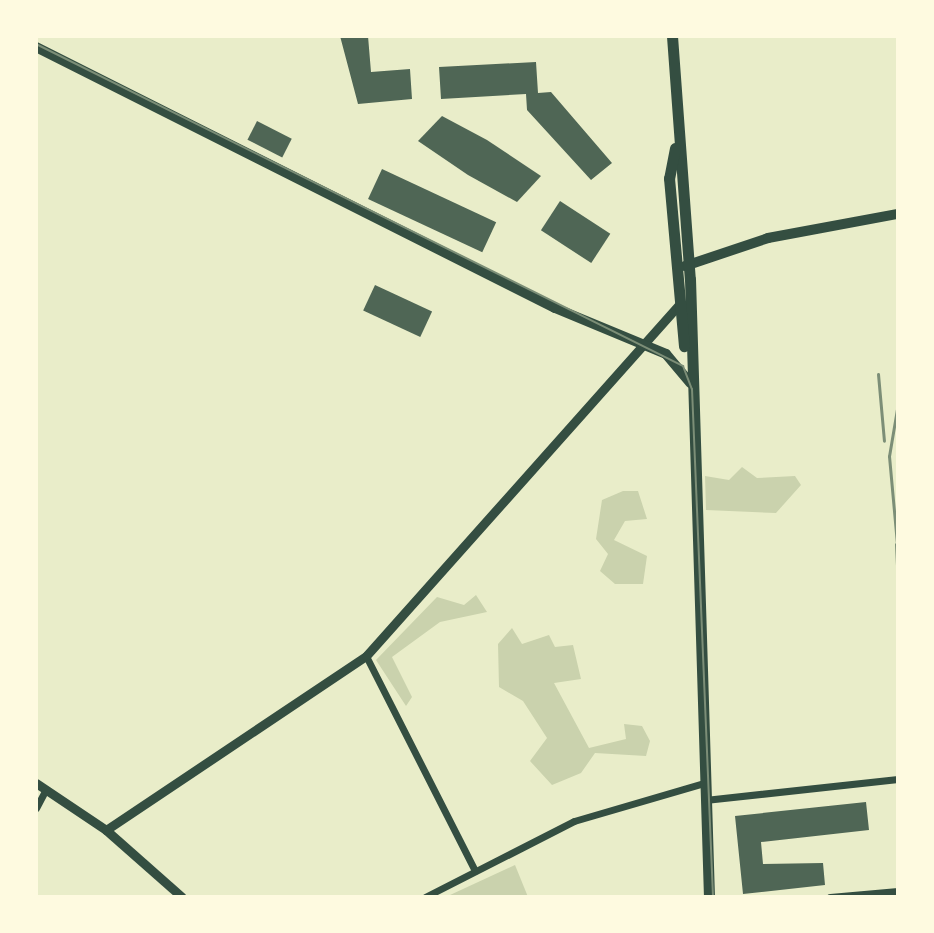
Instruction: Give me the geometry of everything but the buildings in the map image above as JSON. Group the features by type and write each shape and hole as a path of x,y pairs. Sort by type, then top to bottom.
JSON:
{"main road":[{"path":"672,36 689,261 688,377 709,897"},
{"path":"36,47 555,308 647,346 688,377"},
{"path":"679,132 669,178 688,377"},
{"path":"689,261 898,214"},
{"path":"679,292 689,261"}],"street":[{"path":"106,830 366,656 678,312 679,292"},
{"path":"366,656 475,871"},
{"path":"705,800 898,779"},
{"path":"36,783 106,830 182,897"},
{"path":"425,897 610,807 704,783"},
{"path":"36,808 46,789"},
{"path":"830,897 898,891"}],"green space":[{"path":"742,467 757,478 795,476 801,485 776,513 706,510 705,476 729,480"},
{"path":"623,491 638,491 647,519 625,521 614,540 647,556 643,584 615,584 600,571 608,554 596,539 602,500"},
{"path":"476,595 487,612 440,622 392,657 412,697 406,706 376,660 437,597 464,605"},
{"path":"512,628 522,644 549,635 555,647 573,645 581,679 554,683 589,748 626,739 624,724 642,726 650,741 646,756 595,753 581,773 552,785 530,761 547,738 523,701 499,687 498,644"},
{"path":"515,865 528,897 447,897 450,895"}],"tram line":[{"path":"36,44 683,366 692,389 713,897"}],"railway":[{"path":"878,374 884,441"},
{"path":"898,403 889,456 898,555"},
{"path":"896,544 898,587"}]}
